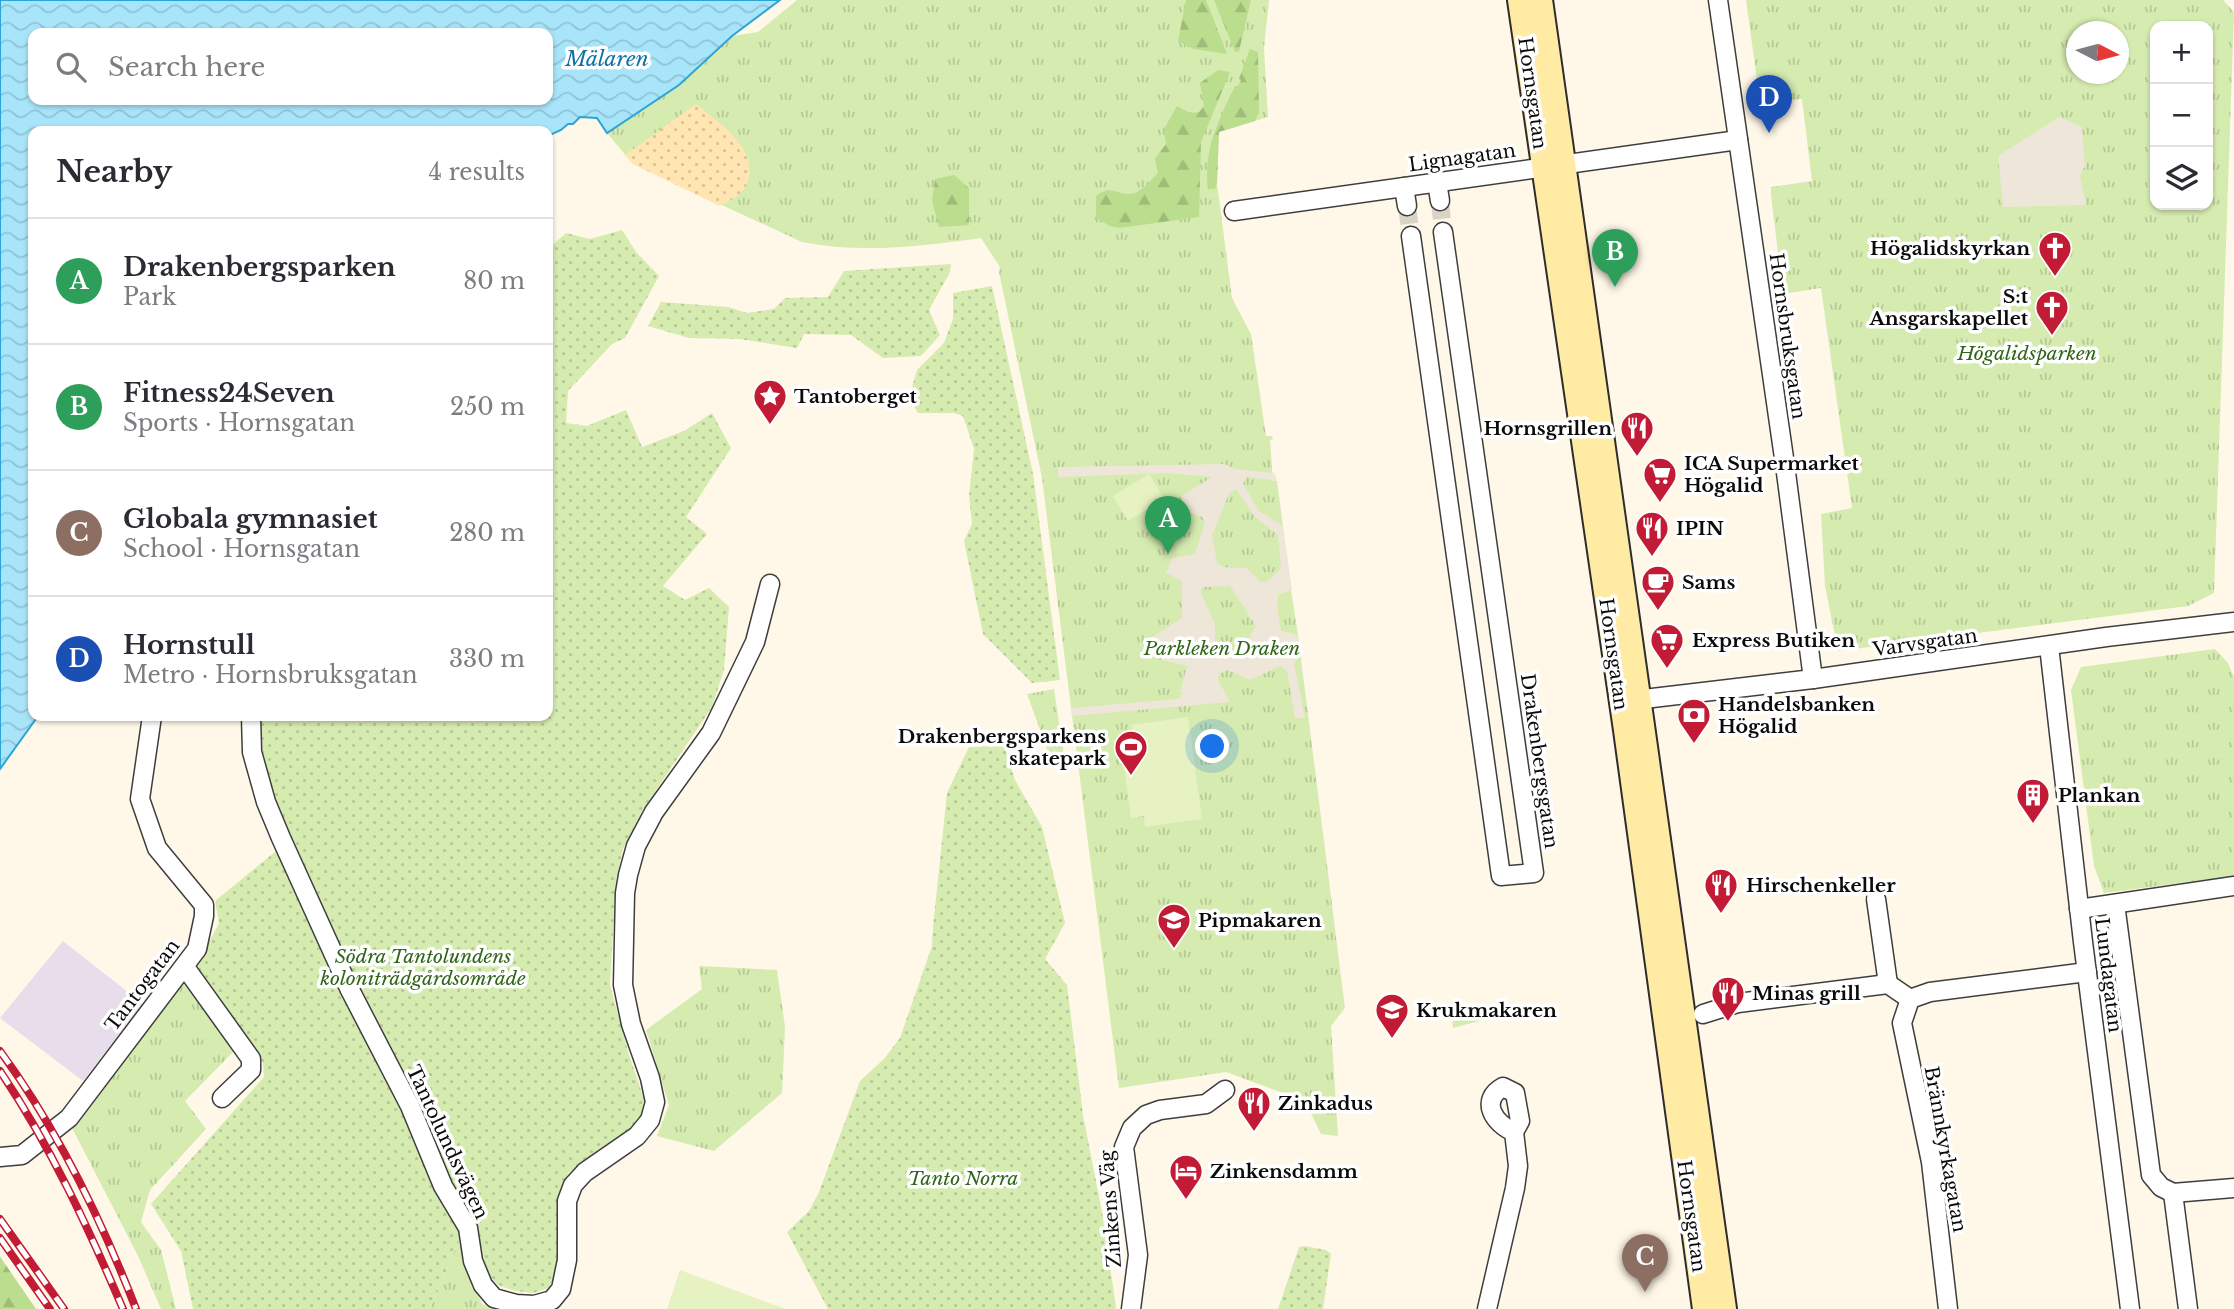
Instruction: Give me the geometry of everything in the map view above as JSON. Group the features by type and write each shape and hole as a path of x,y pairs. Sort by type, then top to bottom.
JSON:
{"main road":[{"name":"Hornsgatan","path":"1520,0 1554,166"},
{"name":"Hornsgatan","path":"1540,0 1554,166 1677,1037 1724,1309"},
{"name":"Hornsgatan","path":"1677,1037 1705,1309"}],"street":[{"name":"Hornsbruksgatan","path":"1718,0 1785,465 1812,679"},
{"name":"Lignagatan","path":"1234,211 1738,140"},
{"path":"1437,182 1440,201"},
{"path":"1404,187 1407,206"},
{"name":"Drakenbergsgatan","path":"1411,236 1500,876 1534,873 1443,232"},
{"name":"Tantolundsvägen","path":"251,721 252,752 266,802 349,988 410,1106 443,1186 468,1228 473,1261 483,1285 494,1298 516,1304 534,1305 552,1300 561,1289 567,1261 567,1201 573,1185 585,1172 637,1136 650,1120 655,1102 650,1078 631,1024 623,985 625,893 628,875 636,846 654,812 717,722 755,642 769,584"},
{"name":"Varvsgatan","path":"1630,700 1812,679 2234,622"},
{"name":"Lundagatan","path":"2049,646 2079,909 2130,1309"},
{"name":"Tantogatan","path":"0,1157 22,1155 69,1118 197,949 204,905 157,848 140,799 151,721"},
{"path":"2079,909 2234,886"},
{"path":"1876,899 1888,984"},
{"name":"Lundagatan","path":"2115,904 2151,1175 2161,1187 2173,1193"},
{"path":"185,967 251,1059 251,1070 222,1098"},
{"path":"1703,1014 1738,1003 1888,984 1910,999 1930,992 2087,972"},
{"name":"Brännkyrkagatan","path":"1910,999 1902,1023 1931,1162 1948,1309"},
{"name":"Zinkens Väg","path":"1131,1309 1138,1255 1124,1147 1132,1128 1146,1115 1160,1110 1206,1104 1225,1090"},
{"path":"1487,1309 1515,1188 1518,1166 1514,1132"},
{"path":"2188,1309 2173,1193 2234,1188"}],"shaded area":[{"path":"2059,117 2082,127 2085,166 2080,175 2086,205 2003,207 1998,156"},
{"path":"1225,464 1235,469 1274,473 1277,481 1247,477 1243,483 1258,510 1283,526 1292,590 1278,595 1277,604 1281,631 1298,635 1301,655 1294,663 1305,718 1295,718 1287,671 1280,666 1250,680 1228,670 1219,674 1218,680 1230,702 1072,716 1071,708 1178,699 1183,693 1180,692 1187,666 1162,660 1149,639 1182,618 1182,581 1166,573 1172,558 1195,554 1205,522 1202,517 1189,512 1181,496 1212,477 1169,473 1058,477 1058,467","holes":["1236,489 1255,517 1278,535 1281,569 1266,582 1261,582 1246,568 1223,567 1217,563 1212,535 1229,494","1230,586 1256,626 1239,655 1215,645 1215,624 1201,593 1203,587"]},
{"path":"63,941 143,1004 83,1081 0,1018"}],"green space":[{"name":"Parkleken Draken","path":"797,0 1269,0 1264,48 1268,117 1219,132 1217,183 1232,298 1251,334 1266,436 1272,436 1273,439 1270,440 1273,481 1277,481 1298,635 1345,1008 1331,1026 1338,1136 1321,1134 1305,1101 1226,1072 1119,1088 1042,478 1000,267 981,238 869,248 802,242 633,164 607,133 679,85 732,36 758,32"},
{"path":"1186,0 1206,0 1227,54 1194,49 1178,41"},
{"path":"1214,0 1251,0 1239,51 1235,52"},
{"name":"Högalidsparken","path":"1746,0 2223,0 2234,12 2214,593 2188,606 1838,651 1825,586 1821,514 1852,508 1821,288 1783,294 1771,195 1771,187 1812,181 1802,99 1760,102"},
{"path":"1250,49 1258,52 1259,113 1255,121 1219,132 1217,183 1215,189 1208,189 1210,148 1223,111 1235,86 1238,86 1241,80 1239,79"},
{"path":"1218,70 1230,72 1201,142 1199,217 1119,228 1096,218 1096,196 1109,190 1125,194 1138,192 1158,173 1155,159 1166,144 1164,129 1177,106 1190,113 1199,112 1204,106 1200,83"},
{"path":"954,175 969,188 969,225 939,227 932,201 935,179"},
{"name":"Södra Tantolundens koloniträdgårdsområde","path":"622,230 636,252 659,276 625,338 612,344 568,391 566,423 587,426 626,410 642,447 684,431 712,413 731,448 686,517 707,534 663,586 685,600 709,588 729,607 724,670 712,707 642,811 623,849 616,880 610,985 644,1099 643,1112 638,1123 621,1140 569,1172 562,1184 558,1274 548,1288 533,1293 498,1285 486,1272 472,1231 459,1241 430,1309 193,1309 181,1251 151,1204 264,1077 263,1063 196,967 219,923 215,901 276,851 286,839 265,763 259,721 553,721 553,245 566,233 590,239"},
{"path":"951,264 950,272 929,310 940,335 921,356 883,358 851,335 804,334 797,348 740,339 689,338 648,326 661,302 728,307 747,313 774,309 785,298 828,297 844,271"},
{"path":"992,286 1033,474 1060,680 1032,683 983,634 964,541 972,524 969,496 974,449 963,416 954,413 918,413 909,398 917,370 944,343 953,319 953,293"},
{"path":"1149,474 1164,499 1128,521 1113,496"},
{"path":"2215,649 2228,663 2234,677 2234,876 2104,893 2094,866 2071,690 2081,667"},
{"path":"1054,689 1064,756 1051,760 1027,694"},
{"path":"1188,717 1202,819 1145,827 1144,816 1131,818 1120,738 1133,736 1131,725"},
{"name":"Tanto Norra","path":"1004,746 1015,780 1042,827 1065,923 1045,959 1067,985 1083,1115 1102,1212 1116,1307 828,1309 787,1232 809,1211 819,1192 860,1081 884,1059 900,1038 932,946 947,793 969,747"},
{"path":"699,966 777,970 785,1027 782,1093 714,1151 657,1136 669,1105 646,1030 702,989"},
{"path":"179,983 193,984 238,1047 185,1101 206,1129 150,1190 141,1222 161,1250 176,1309 161,1309 138,1256 70,1124"},
{"path":"1485,1004 1486,1019 1453,1028 1451,1007"},
{"path":"459,1241 471,1280 482,1304 494,1309 430,1309"},
{"path":"1299,1247 1326,1250 1331,1254 1323,1309 1278,1309"},
{"path":"0,1256 1,1258 36,1309 0,1309"},
{"path":"680,1270 786,1309 667,1309"}],"sand":[{"path":"696,104 736,139 749,161 750,173 744,190 720,206 633,164 625,155"}],"water":[{"name":"Mälaren","path":"0,0 780,0 732,36 679,85 607,133 597,118 580,117 573,124 568,124 553,134 553,126 28,126 28,721 34,721 0,769"}],"tunnel":[{"path":"1440,201 1443,232"},
{"path":"1407,206 1411,236"}],"railway":[{"path":"0,1051 59,1143 93,1209 136,1309"},
{"path":"0,1071 67,1187 123,1309"},
{"path":"0,1219 64,1309"},
{"path":"0,1238 50,1309"}],"place":[{"name":"Hornstull","path":"1769,133"},
{"name":"Högalidskyrkan","path":"2055,278"},
{"name":"Fitness24Seven","path":"1615,287"},
{"name":"S:t Ansgarskapellet","path":"2052,337"},
{"name":"Tantoberget","path":"770,426"},
{"name":"Hornsgrillen","path":"1637,458"},
{"name":"ICA Supermarket Högalid","path":"1660,504"},
{"name":"Drakenbergsparken","path":"1168,554"},
{"name":"IPIN","path":"1652,558"},
{"name":"Sams","path":"1658,612"},
{"name":"Express Butiken","path":"1667,670"},
{"name":"Handelsbanken Högalid","path":"1694,745"},
{"name":"Drakenbergsparkens skatepark","path":"1131,777"},
{"name":"Plankan","path":"2033,825"},
{"name":"Hirschenkeller","path":"1721,915"},
{"name":"Pipmakaren","path":"1174,950"},
{"name":"Minas grill","path":"1728,1023"},
{"name":"Krukmakaren","path":"1392,1040"},
{"name":"Zinkadus","path":"1254,1133"},
{"name":"Zinkensdamm","path":"1186,1201"},
{"name":"Globala gymnasiet","path":"1645,1292"}]}
